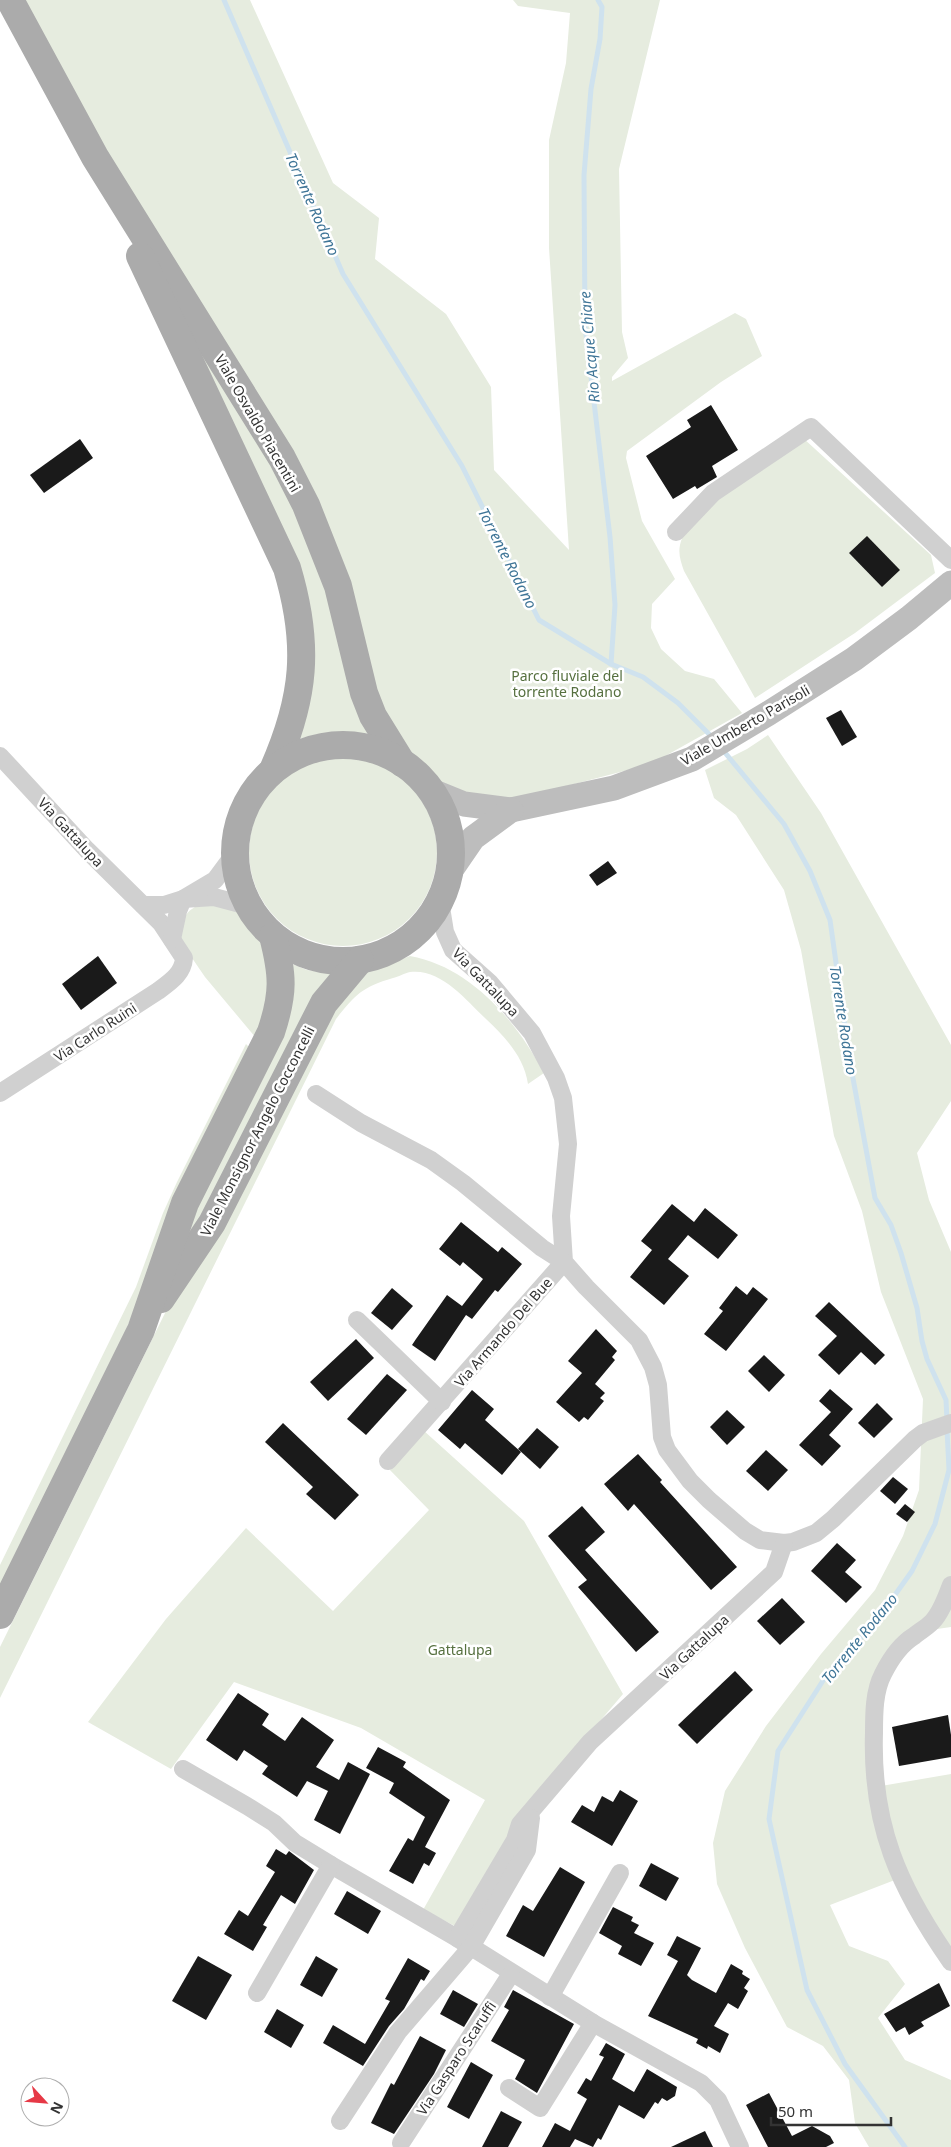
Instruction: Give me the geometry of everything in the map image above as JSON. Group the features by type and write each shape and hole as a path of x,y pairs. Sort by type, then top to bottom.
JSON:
{"main road":[{"name":"Viale Osvaldo Piacentini","path":"10,0 95,156 282,458 306,505 338,586 364,693 374,716 402,763"},
{"name":"Viale Osvaldo Piacentini","path":"95,156 287,568 295,596 302,648 298,698 287,738 273,770"},
{"name":"Viale Umberto Parisoli","path":"432,791 464,804 512,810 614,788 692,759 769,713 881,639 951,583"},
{"path":"340,745 362,747 383,753 402,763 432,791 447,822 450,838 449,872 440,901 420,929 398,946 377,956 344,962 314,958 286,945 273,936 259,922 248,906 241,889 235,853 237,833 242,814 251,797 273,770 296,756 318,748 340,745"},
{"name":"Viale Umberto Parisoli","path":"449,872 473,838 512,810"},
{"name":"Viale Monsignor Angelo Cocconcelli","path":"0,1615 141,1330 185,1203 272,1032 279,1008 282,983 273,936"},
{"name":"Viale Monsignor Angelo Cocconcelli","path":"141,1330 212,1224 324,1002 360,960"}],"street":[{"path":"676,532 712,492 811,427 951,560"},
{"name":"Via Gattalupa","path":"0,756 87,850 160,923 184,958 184,964"},
{"path":"143,905 164,905 183,899 215,880 235,853"},
{"path":"183,899 214,897 248,906"},
{"path":"172,939 174,923 183,899"},
{"name":"Via Gattalupa","path":"440,901 445,932 453,950 490,983 532,1033 542,1049 563,1098 568,1144 561,1216 564,1262"},
{"name":"Via Carlo Ruini","path":"0,1093 158,991 175,978 184,964"},
{"path":"316,1094 361,1123 437,1164 542,1248 564,1262 639,1340 653,1367 661,1402 662,1437 675,1462 709,1500 745,1531 760,1540 784,1543 816,1532 833,1519 923,1433 951,1424"},
{"name":"Via Armando Del Bue","path":"388,1460 442,1402 564,1262"},
{"path":"357,1320 442,1402"},
{"name":"Via Gattalupa","path":"464,1942 527,1850 529,1826 534,1809 590,1742 766,1581 774,1572 784,1543"},
{"path":"951,1586 934,1621 902,1645 882,1675 876,1705 873,1748 876,1796 881,1823 890,1850 906,1890 951,1962"},
{"path":"183,1769 274,1823 294,1843 464,1942 550,1998 711,2090 718,2100 740,2147"},
{"path":"257,1993 331,1865"},
{"path":"550,1998 620,1873"},
{"path":"340,2121 398,2032 464,1942"},
{"name":"Via Gasparo Scaruffi","path":"401,2143 511,1974"},
{"path":"509,2088 540,2108 593,2023"}],"green space":[{"name":"Parco fluviale del torrente Rodano","path":"22,0 250,0 333,183 379,218 375,259 446,314 491,387 494,470 569,550 549,248 549,140 566,63 570,13 518,6 513,0 660,0 619,169 622,332 628,358 612,377 612,381 735,313 746,319 762,356 721,382 627,451 626,458 642,521 675,579 652,604 651,628 661,649 685,671 714,679 742,713 651,764 555,789 500,800 470,798 445,786 408,750 379,708 363,637"},
{"path":"165,287 306,523 370,734 334,732 297,740 311,669"},
{"path":"803,438 931,555 935,573 855,633 755,698 684,571 679,548 686,532 714,502 753,472"},
{"path":"768,735 821,813 951,1045 951,1101 917,1153 929,1200 951,1252 951,1627 937,1629 895,1655 874,1728 900,1878 830,1905 849,1946 888,1961 905,1984 878,2018 905,2060 951,2080 951,2147 869,2147 855,2123 849,2080 823,2046 787,2027 745,1948 717,1884 713,1843 725,1791 766,1726 821,1654 875,1590 903,1536 919,1490 923,1399 881,1292 862,1211 834,1136 801,950 784,890 736,815 714,798 705,770 747,749"},
{"path":"334,758 352,758 379,765 410,785 430,816 437,843 437,861 430,888 410,919 379,939 352,946 334,946 316,942 299,935 283,925 270,912 260,896 253,879 249,861 249,843 253,825 260,808 270,792 283,779 299,769 316,762"},
{"path":"205,903 237,910 261,943 269,958 271,980 269,993 256,1038 205,977 179,939 188,912"},
{"path":"410,956 432,962 472,984 489,999 520,1034 544,1073 528,1084 518,1056 507,1040 452,987 432,975 421,972 406,973 382,981 354,998 336,1019 0,1698 0,1647 169,1305 337,995 355,977"},
{"path":"292,964 307,970 333,974 208,1214 177,1256"},
{"path":"246,1044 255,1053 184,1192 122,1339 0,1590 0,1565 136,1287 163,1213 177,1182"},
{"name":"Gattalupa","path":"423,1430 524,1521 623,1694 519,1816 457,1927 423,1910 485,1800 361,1728 234,1682 171,1769 88,1722 166,1619 246,1528 333,1611 429,1510 388,1468"},
{"path":"951,1774 951,1949 913,1887 889,1822 881,1786"}],"building":[{"path":"711,405 738,450 712,466 717,477 697,489 695,486 673,499 646,456 691,427 687,420"},
{"path":"80,439 93,458 44,493 30,475"},
{"path":"867,536 900,570 882,587 849,553"},
{"path":"841,710 857,737 842,746 826,718"},
{"path":"608,861 617,873 597,886 589,875"},
{"path":"98,956 117,983 81,1010 62,984"},
{"path":"672,1204 694,1222 705,1208 738,1235 718,1259 688,1235 668,1259 689,1276 664,1305 630,1277 652,1250 641,1241"},
{"path":"461,1222 498,1252 502,1247 522,1264 498,1292 495,1290 472,1319 466,1315 435,1361 412,1345 447,1295 462,1306 483,1279 463,1262 460,1266 439,1249"},
{"path":"736,1286 747,1295 753,1287 768,1299 726,1351 704,1334 723,1311 719,1308"},
{"path":"392,1288 413,1306 392,1330 371,1313"},
{"path":"829,1302 885,1355 875,1365 861,1352 839,1375 818,1355 837,1336 815,1316"},
{"path":"596,1329 617,1351 612,1357 615,1360 595,1384 605,1393 600,1398 604,1401 588,1420 584,1417 579,1422 556,1402 582,1373 568,1361"},
{"path":"356,1339 374,1358 328,1401 310,1382"},
{"path":"764,1355 785,1375 769,1392 748,1371"},
{"path":"387,1374 407,1390 366,1435 347,1419"},
{"path":"830,1389 853,1409 829,1435 841,1446 822,1466 799,1445 831,1412 819,1401"},
{"path":"472,1390 494,1409 485,1420 521,1452 502,1475 465,1443 460,1449 438,1430"},
{"path":"877,1403 893,1419 874,1438 858,1423"},
{"path":"727,1410 745,1427 727,1445 710,1427"},
{"path":"283,1423 359,1495 335,1520 306,1494 313,1487 265,1442"},
{"path":"537,1428 559,1447 540,1469 518,1449"},
{"path":"766,1450 788,1470 768,1491 746,1471"},
{"path":"638,1454 662,1480 660,1482 737,1567 711,1590 634,1504 628,1511 604,1484"},
{"path":"893,1477 908,1489 895,1504 880,1491"},
{"path":"905,1504 915,1512 907,1522 896,1514"},
{"path":"582,1506 605,1532 585,1550 659,1632 636,1652 578,1587 587,1580 548,1536"},
{"path":"837,1543 856,1560 845,1572 862,1587 846,1603 811,1571"},
{"path":"782,1598 805,1622 780,1645 757,1621"},
{"path":"735,1671 753,1690 697,1744 678,1725"},
{"path":"238,1693 269,1714 262,1725 285,1741 302,1717 334,1740 316,1767 339,1780 348,1762 370,1774 340,1834 314,1820 328,1791 307,1781 297,1797 262,1774 268,1766 244,1750 237,1761 206,1740"},
{"path":"948,1715 951,1735 951,1757 899,1766 892,1727"},
{"path":"378,1747 406,1762 403,1767 450,1800 425,1847 436,1853 429,1866 424,1863 413,1884 389,1871 408,1838 413,1841 425,1817 389,1793 394,1783 366,1768"},
{"path":"620,1790 638,1801 612,1846 571,1822 582,1805 594,1812 602,1796 613,1802"},
{"path":"276,1849 286,1855 289,1851 314,1870 295,1904 281,1895 263,1925 267,1927 253,1951 224,1934 239,1910 248,1916 275,1872 266,1866"},
{"path":"651,1863 679,1878 666,1901 639,1886"},
{"path":"560,1867 585,1882 544,1957 506,1936 523,1905 533,1911"},
{"path":"347,1891 381,1911 368,1934 334,1914"},
{"path":"613,1907 633,1917 631,1921 639,1925 634,1933 654,1943 641,1966 618,1954 622,1946 599,1933"},
{"path":"677,1936 701,1948 687,1975 692,1980 716,1993 731,1964 743,1971 742,1974 750,1979 744,1988 748,1991 738,2009 728,2003 714,2026 729,2034 720,2053 708,2046 707,2049 696,2043 698,2039 648,2016 678,1961 667,1955"},
{"path":"198,1956 232,1975 206,2020 172,2001"},
{"path":"316,1956 338,1969 322,1997 300,1985"},
{"path":"408,1958 430,1971 424,1981 421,1979 404,2009 389,2026 363,2066 323,2043 333,2025 365,2044 390,2001 385,1999"},
{"path":"939,1983 950,2006 921,2022 924,2026 909,2035 905,2027 896,2032 884,2014"},
{"path":"453,1990 478,2004 464,2027 440,2014"},
{"path":"513,1990 574,2024 537,2093 515,2079 525,2060 491,2041 509,2010 504,2007"},
{"path":"277,2009 304,2025 291,2048 264,2032"},
{"path":"420,2036 446,2050 434,2074 394,2134 371,2123 391,2083 394,2085"},
{"path":"606,2043 625,2054 612,2079 634,2092 647,2069 677,2087 675,2096 667,2101 662,2098 658,2104 655,2102 644,2119 619,2105 601,2140 598,2138 593,2147 575,2139 570,2147 542,2147 555,2123 570,2131 587,2099 577,2093 586,2078 591,2081 604,2057 599,2055"},
{"path":"471,2062 493,2075 469,2119 447,2107"},
{"path":"769,2093 792,2136 812,2126 830,2136 834,2143 826,2147 768,2147 746,2105"},
{"path":"501,2111 522,2122 508,2147 482,2147"},
{"path":"705,2131 713,2147 671,2147"}],"waterway":[{"name":"Torrente Rodano","path":"224,0 343,274 462,466 539,620 611,664 643,677 678,703 713,738"},
{"name":"Rio Acque Chiare","path":"598,0 602,7 600,39 591,89 584,175 585,326 610,537 615,605 611,664"},
{"name":"Torrente Rodano","path":"722,749 784,824 810,871 830,920 850,1062 875,1198 891,1225 901,1253 917,1308 927,1359 946,1400 947,1420"},
{"name":"Torrente Rodano","path":"905,2147 845,2064 807,1990 769,1819 778,1751 826,1676 877,1620 912,1571 935,1524 949,1470 947,1429"}]}
